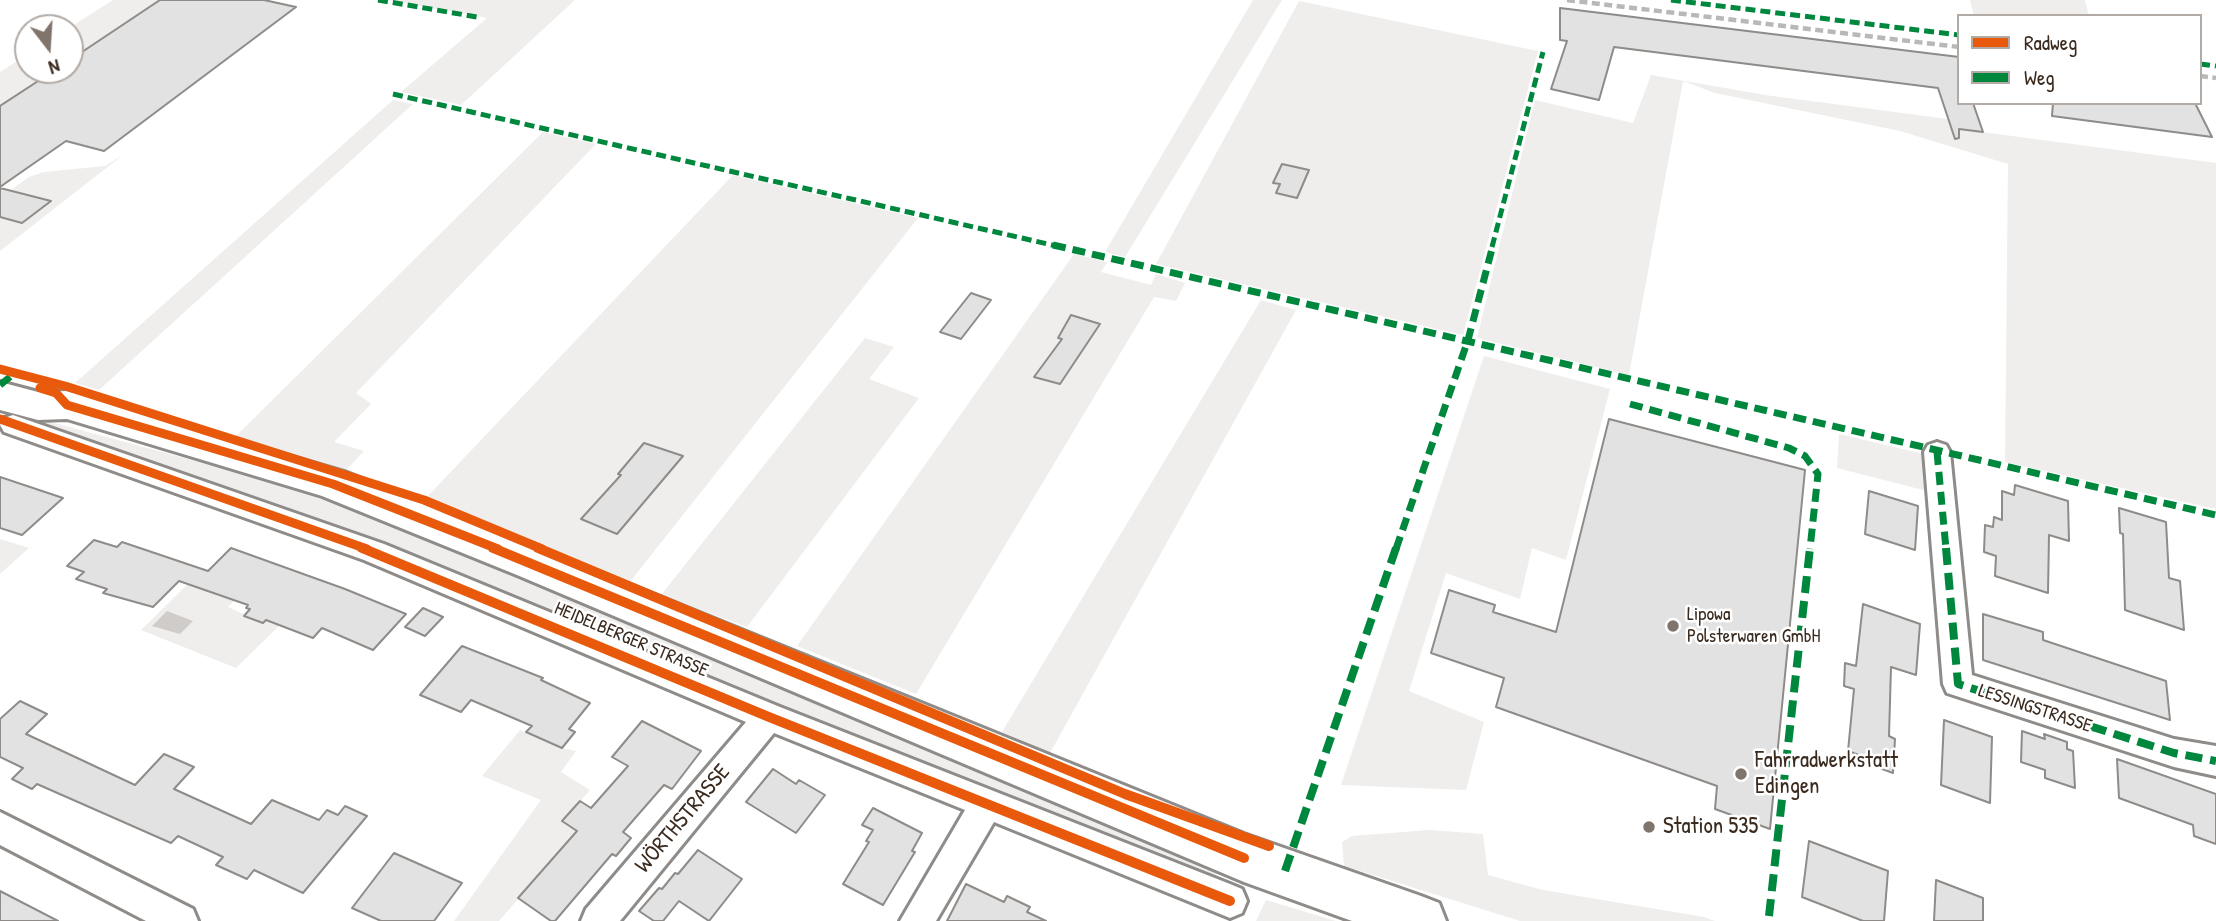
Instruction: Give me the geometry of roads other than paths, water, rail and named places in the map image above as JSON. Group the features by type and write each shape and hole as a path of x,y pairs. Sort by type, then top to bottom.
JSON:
{"main road":[{"name":"HEIDELBERGER STRASSE","path":"0,376 29,410 333,484 532,563 1235,894 1421,921"}],"street":[{"name":"HEIDELBERGER STRASSE","path":"29,410 215,494 374,552 986,805 1235,894"},
{"name":"LESSINGSTRASSE","path":"1937,452 1958,684 2174,753 2216,761"},
{"name":"WÖRTHSTRASSE","path":"597,921 769,717"},
{"path":"916,921 986,805"},
{"path":"0,828 181,921"}],"railway":[{"path":"1567,0 1957,47"},
{"path":"2202,76 2216,78"}],"place":[{"name":"Lipowa Polsterwaren GmbH","path":"1673,626"},
{"name":"Fahrradwerkstatt Edingen","path":"1741,774"},
{"name":"Station 535","path":"1649,827"}]}
